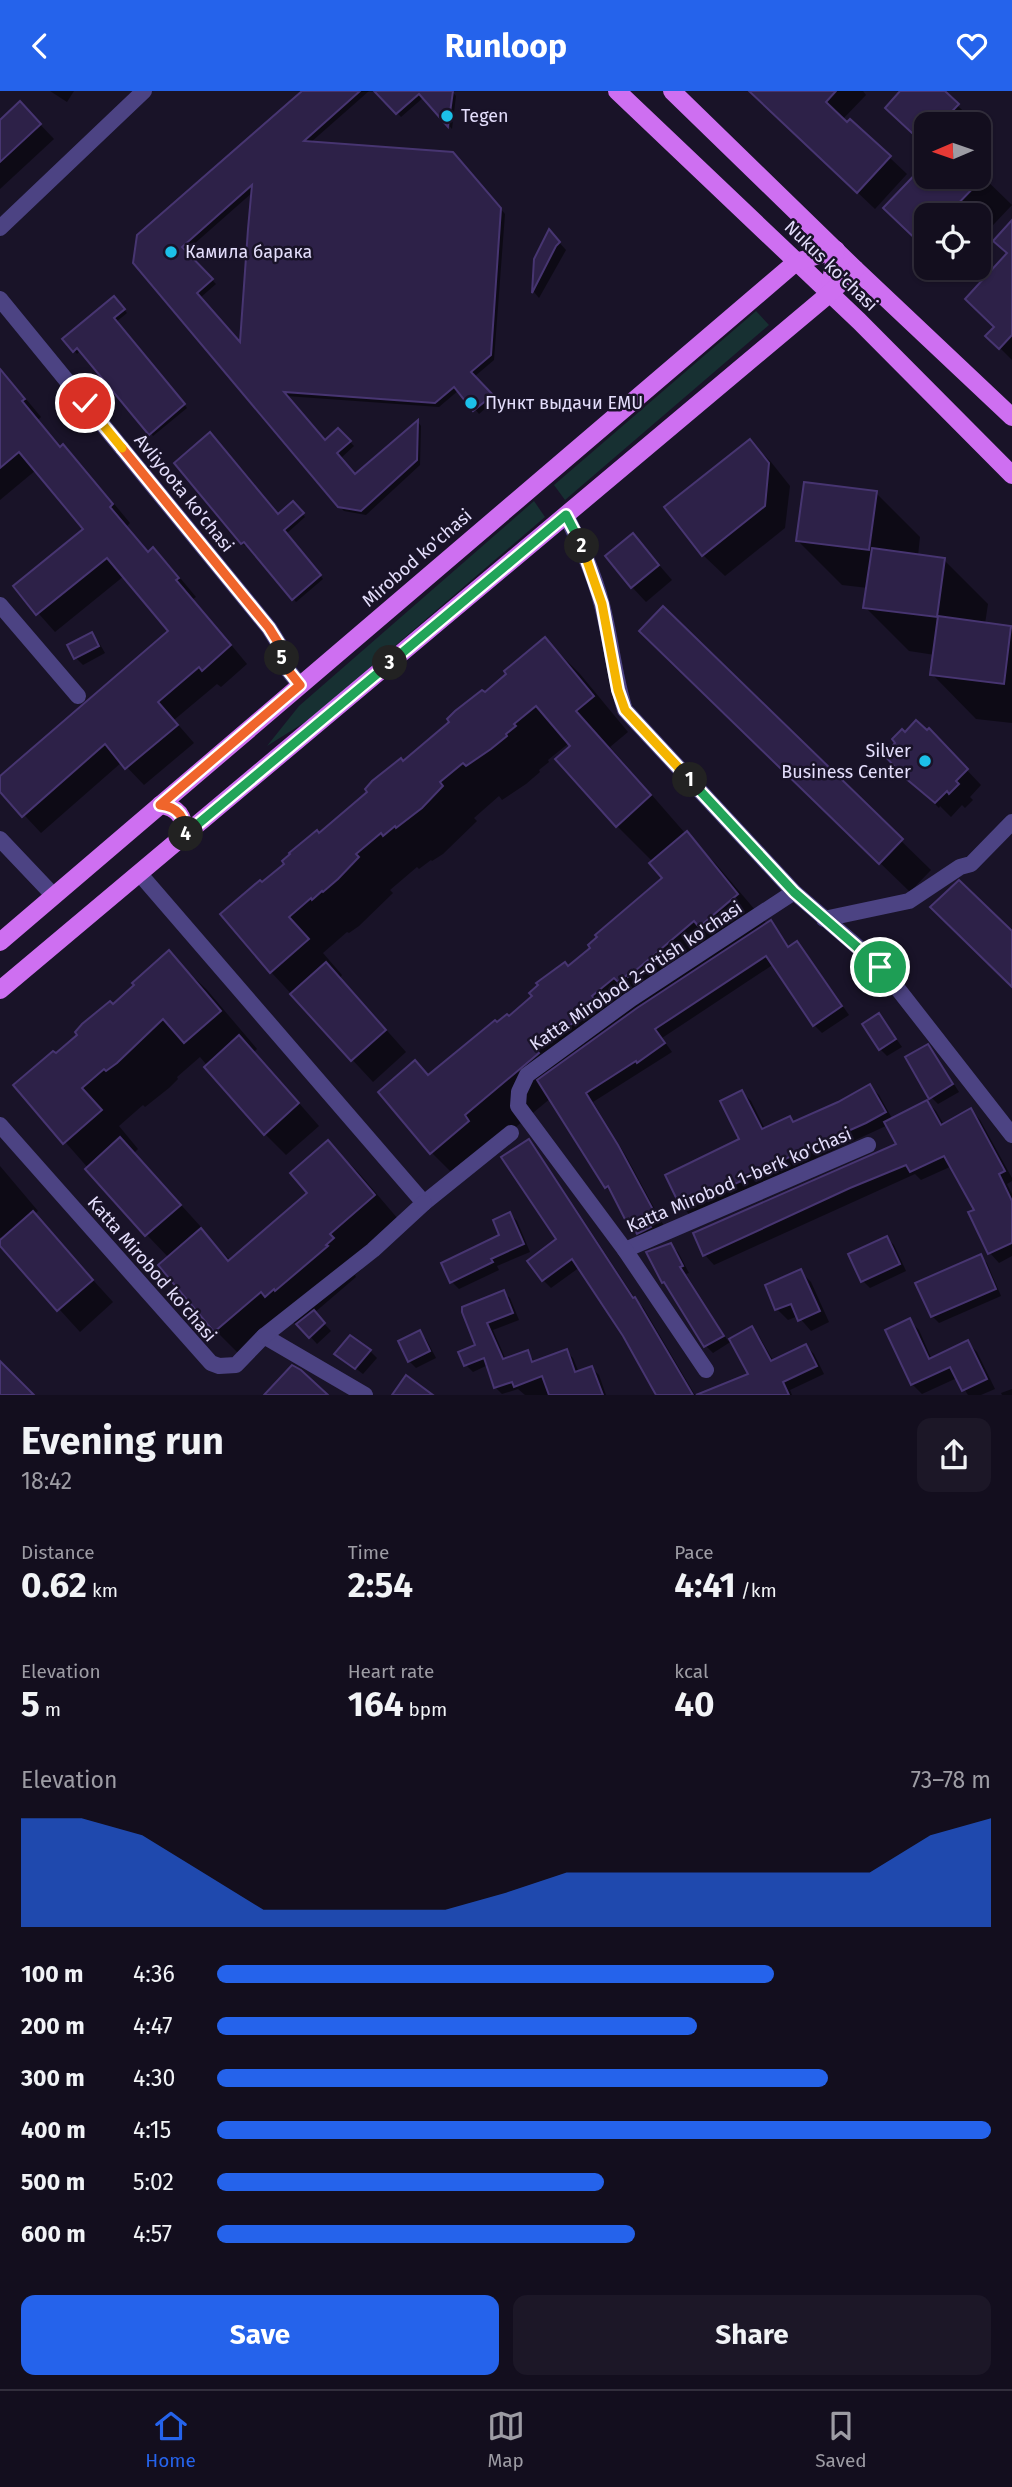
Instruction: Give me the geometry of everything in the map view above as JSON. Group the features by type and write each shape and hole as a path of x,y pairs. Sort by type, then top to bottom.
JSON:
{"main road":[{"name":"Nukus ko'chasi","path":"617,91 829,294 1012,475"},
{"name":"Nukus ko'chasi","path":"672,91 1012,417"},
{"name":"Mirobod ko'chasi","path":"0,942 796,262 836,250"},
{"path":"829,294 836,250"},
{"path":"0,990 829,294 855,269"},
{"path":"160,805 171,807 180,814 185,824 184,836"}],"street":[{"path":"0,228 141,92"},
{"name":"Avliyoota ko'chasi","path":"0,299 269,628 279,644 284,665 300,685"},
{"path":"566,515 586,555 602,604 618,690 625,710 794,892 880,967 1012,1135"},
{"path":"0,605 78,696"},
{"path":"824,919 909,901 960,867 971,864 1012,822"},
{"path":"0,839 54,896"},
{"path":"139,873 424,1203"},
{"name":"Katta Mirobod 2-o'tish ko'chasi","path":"518,1106 519,1092 527,1075 631,999 794,892"},
{"name":"Katta Mirobod 1-berk ko'chasi","path":"518,1106 625,1250 706,1370"},
{"name":"Katta Mirobod ko'chasi","path":"0,1125 211,1363 219,1366 236,1365 264,1336"},
{"path":"365,1395 264,1336 373,1250 424,1203 511,1133"},
{"name":"Katta Mirobod 1-berk ko'chasi","path":"625,1250 868,1145"}],"green space":[{"path":"756,311 769,325 565,500 554,485"},
{"path":"534,501 545,517 310,719 267,746 299,706"}],"building":[{"path":"302,91 360,91 304,141 453,152 501,208 491,355 471,372 493,395 473,411 454,387 435,403 284,392 325,440 338,428 351,441 337,453 355,474 418,420 417,460 361,511 338,507 133,263 137,235","holes":["252,185 240,342 197,293 213,279 182,247"]},
{"path":"374,91 453,91 448,127 419,94 396,114"},
{"path":"749,91 836,91 826,102 847,122 850,119 891,156 857,193"},
{"path":"900,91 945,91 959,104 951,112 914,112 914,135 885,108"},
{"path":"20,101 41,124 0,162 0,120"},
{"path":"914,176 914,189 972,189 959,203 914,203 914,238 883,208"},
{"path":"1012,220 1012,335 999,349 985,336 994,327 965,299 982,280 991,280 991,271 1007,253 993,241"},
{"path":"549,229 560,242 532,293 534,259"},
{"path":"114,296 125,309 114,318 185,404 149,435 77,348 73,352 62,339"},
{"path":"0,369 60,447 63,444 113,504 110,507 148,552 153,547 179,578 176,580 231,645 202,671 199,667 158,702 178,725 125,769 105,744 22,817 0,792 0,776 168,631 107,558 36,615 13,586 83,529 19,452 0,468"},
{"path":"210,432 278,514 293,501 304,513 284,530 321,575 292,600 174,463"},
{"path":"750,439 769,463 765,506 702,556 664,507"},
{"path":"804,482 877,491 869,550 796,541"},
{"path":"633,533 659,565 631,588 605,556"},
{"path":"872,548 945,558 937,617 863,608"},
{"path":"663,606 903,839 879,864 639,631"},
{"path":"938,616 1011,626 1004,684 930,675"},
{"path":"92,632 99,646 74,659 67,645"},
{"path":"545,637 594,696 576,711 651,795 616,827 555,759 570,746 536,706 514,724 516,726 507,736 491,749 466,766 463,763 440,782 443,786 422,808 383,836 381,833 356,854 359,857 338,879 289,917 309,939 270,973 220,914 260,880 262,882 284,864 282,861 289,853 317,830 319,833 367,792 365,789 372,781 401,758 403,761 449,722 447,719 455,711 482,690 485,692 506,674 504,671"},
{"name":"Silver Business Center","path":"916,720 927,730 929,728 968,769 956,781 959,784 935,803 904,777 884,755 895,743 892,739 902,729 905,732"},
{"path":"687,831 738,894 699,927 694,921 628,977 627,975 618,982 614,978 592,996 595,1000 585,1009 587,1011 562,1032 557,1025 533,1045 539,1053 465,1115 469,1121 430,1154 378,1092 415,1060 428,1075 495,1020 497,1022 507,1014 509,1016 532,996 529,993 538,985 536,983 565,962 568,966 590,948 588,945 597,937 595,935 662,878 649,863"},
{"path":"959,880 1012,931 1012,987 930,907"},
{"path":"771,920 788,947 797,941 842,1006 813,1026 766,956 655,1029 665,1043 586,1093 657,1217 648,1222 651,1227 637,1234 634,1229 631,1231 608,1186 605,1188 537,1080 637,1008"},
{"path":"169,950 221,1011 184,1043 163,1019 117,1063 106,1071 104,1069 82,1088 102,1110 63,1144 13,1085 53,1051 56,1053 77,1035 75,1032 82,1024 110,1001 113,1004"},
{"path":"326,962 386,1030 351,1061 290,994"},
{"path":"879,1013 896,1039 879,1050 862,1024"},
{"path":"239,1035 299,1103 264,1135 204,1067"},
{"path":"928,1044 953,1084 929,1099 905,1057"},
{"path":"870,1084 886,1112 681,1208 665,1175 739,1139 720,1101 742,1090 762,1129 790,1116 793,1122"},
{"path":"927,1100 941,1125 971,1108 1005,1171 999,1174 1012,1201 1012,1243 988,1254 968,1212 974,1210 944,1156 910,1172 906,1165 850,1188 703,1256 693,1233 896,1144 884,1122"},
{"path":"120,1137 181,1205 145,1236 85,1169"},
{"path":"529,1139 633,1298 635,1297 693,1395 656,1395 623,1336 572,1259 542,1281 527,1261 556,1239 501,1157"},
{"path":"328,1140 375,1195 330,1234 334,1238 326,1245 328,1246 275,1291 274,1289 265,1297 261,1292 214,1332 158,1265 201,1228 228,1261 307,1193 290,1173"},
{"path":"33,1211 93,1280 57,1311 0,1246 0,1240"},
{"path":"510,1212 524,1244 491,1259 493,1262 450,1283 441,1263 499,1235 493,1220"},
{"path":"887,1236 900,1264 861,1282 848,1254"},
{"path":"671,1243 683,1266 680,1267 724,1336 704,1347 664,1282 662,1283 646,1252"},
{"path":"981,1254 996,1289 931,1317 915,1283"},
{"path":"801,1269 820,1311 798,1321 791,1304 775,1310 765,1285"},
{"path":"504,1290 513,1313 487,1323 503,1359 528,1350 532,1362 567,1349 575,1372 592,1366 603,1395 549,1395 542,1376 514,1387 512,1382 494,1388 484,1358 464,1366 458,1352 475,1345 462,1307"},
{"path":"314,1310 325,1323 309,1338 296,1324"},
{"path":"910,1318 929,1359 968,1340 987,1379 962,1391 950,1367 911,1385 885,1330"},
{"path":"752,1326 771,1361 806,1344 817,1366 783,1382 789,1395 696,1395 748,1374 729,1339"},
{"path":"420,1330 430,1351 408,1362 398,1341"},
{"path":"350,1335 371,1350 355,1369 334,1354"},
{"path":"0,1361 34,1395 0,1395"},
{"path":"292,1365 301,1370 328,1395 264,1395"},
{"path":"406,1375 433,1395 392,1395"}],"place":[{"name":"Tegen","path":"447,116"},
{"name":"Камила барака","path":"171,252"},
{"name":"Пункт выдачи EMU","path":"471,403"},
{"name":"Silver Business Center","path":"925,761"}],"route":[{"path":"85,403 269,628 279,644 284,665 300,685 160,805 171,807 180,814 185,824 184,836 566,515 586,555 602,604 618,690 625,710 794,892 880,967"}]}
